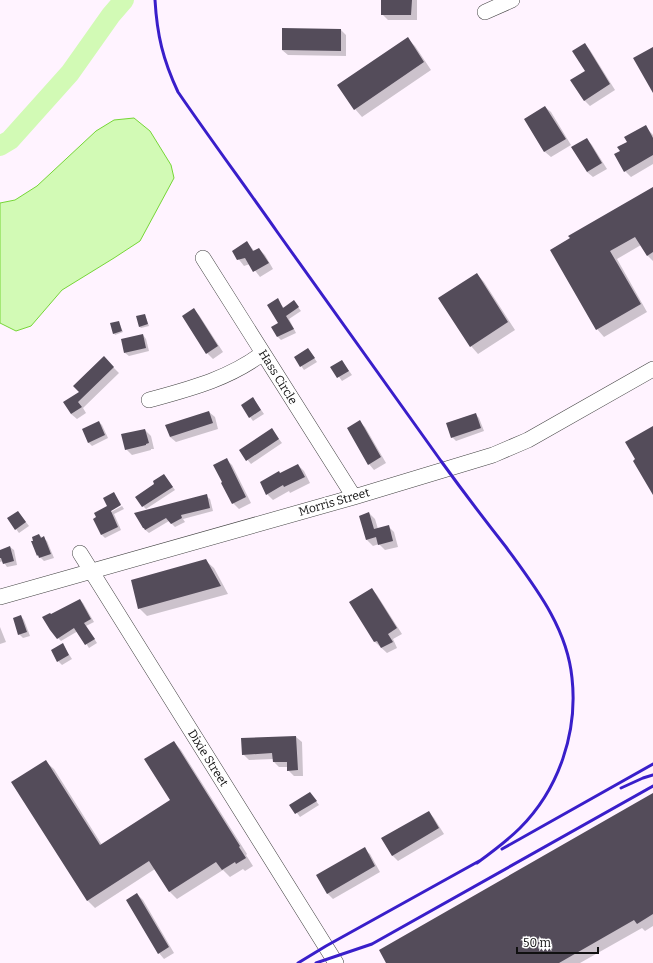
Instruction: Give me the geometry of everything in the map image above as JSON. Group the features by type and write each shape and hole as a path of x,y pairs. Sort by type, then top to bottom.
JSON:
{"street":[{"path":"485,12 512,0"},
{"name":"Hass Circle","path":"203,258 354,497"},
{"path":"149,400 218,379 264,353"},
{"name":"Morris Street","path":"0,597 354,497 493,455 521,443 653,369"},
{"name":"Dixie Street","path":"80,553 336,963"}],"shaded area":[{"path":"134,118 150,131 171,165 174,178 140,241 62,290 31,326 16,331 0,323 0,203 15,200 37,186 96,131 114,120"}],"building":[{"path":"381,0 412,0 411,15 381,15"},
{"path":"282,28 341,29 341,51 282,50"},
{"path":"408,37 424,62 354,110 337,85"},
{"path":"585,43 610,84 584,101 570,80 585,71 572,51"},
{"path":"653,47 653,93 633,58"},
{"path":"545,106 566,139 544,152 524,119"},
{"path":"646,125 653,138 653,155 624,172 614,154 620,151 617,147 627,142 624,137"},
{"path":"587,138 602,163 587,172 571,147"},
{"path":"653,187 653,252 647,256 635,237 610,251 641,304 596,330 550,250 570,238 568,236"},
{"path":"247,241 253,251 259,248 269,263 253,272 245,258 237,260 232,251"},
{"path":"477,273 508,322 470,347 438,298"},
{"path":"278,298 283,308 294,300 299,307 286,316 294,329 277,337 271,327 278,323 267,305"},
{"path":"194,308 218,346 206,354 182,316"},
{"path":"145,314 148,324 139,327 136,316"},
{"path":"119,321 122,331 113,334 110,323"},
{"path":"143,334 146,348 124,353 121,339"},
{"path":"308,348 315,358 300,367 294,357"},
{"path":"104,356 114,367 78,402 82,407 71,414 63,402 79,392 73,386"},
{"path":"342,360 349,371 337,378 330,367"},
{"path":"253,397 261,410 249,418 241,405"},
{"path":"209,411 213,423 170,437 165,425"},
{"path":"476,413 481,428 451,438 446,423"},
{"path":"360,420 381,457 368,465 347,428"},
{"path":"99,421 105,435 88,443 82,429"},
{"path":"653,426 653,495 633,461 635,459 625,442"},
{"path":"272,428 279,439 246,461 239,450"},
{"path":"145,429 149,443 125,450 121,434"},
{"path":"227,458 246,497 232,504 213,465"},
{"path":"298,464 305,477 284,487 283,485 266,495 260,482 279,471 280,473"},
{"path":"164,474 173,487 142,507 135,497 154,484 153,481"},
{"path":"114,492 121,505 111,511 118,527 101,535 93,519 96,517 94,513 107,506 103,498"},
{"path":"207,494 210,508 181,515 182,518 171,524 166,518 145,530 134,513"},
{"path":"18,511 26,522 15,530 7,518"},
{"path":"369,512 374,529 389,525 393,541 378,545 376,537 366,540 359,516"},
{"path":"39,534 41,538 44,536 51,554 39,558 31,541 33,541 32,537"},
{"path":"10,546 14,561 3,564 0,558 0,550"},
{"path":"206,559 221,586 138,609 131,580"},
{"path":"372,588 397,628 388,634 393,642 381,648 377,641 374,642 349,602"},
{"path":"80,599 91,619 84,623 95,639 85,645 74,628 57,639 42,617"},
{"path":"21,615 27,632 18,635 13,618"},
{"path":"63,643 69,655 57,662 51,650"},
{"path":"296,736 298,770 287,771 287,762 273,762 272,753 242,755 241,738"},
{"path":"174,741 246,858 236,864 235,862 222,870 216,862 169,892 149,861 87,901 11,782 46,760 100,845 170,800 144,759"},
{"path":"310,792 317,801 295,814 289,805"},
{"path":"653,793 653,914 637,924 634,920 559,963 386,963 379,950"},
{"path":"429,811 439,828 392,856 381,838"},
{"path":"365,847 375,866 327,894 316,875"},
{"path":"137,893 169,947 158,954 126,900"}],"waterway":[{"path":"0,146 10,140 70,73 111,15 124,0"}],"railway":[{"path":"155,0 159,36 168,69 178,92 441,461 528,577 548,608 564,642 569,659 573,698 572,719 563,759 555,778 534,813 510,837 477,863"},
{"path":"502,849 653,764"},
{"path":"621,788 653,775"},
{"path":"316,963 372,944 653,786"},
{"path":"298,963 481,860"}]}
